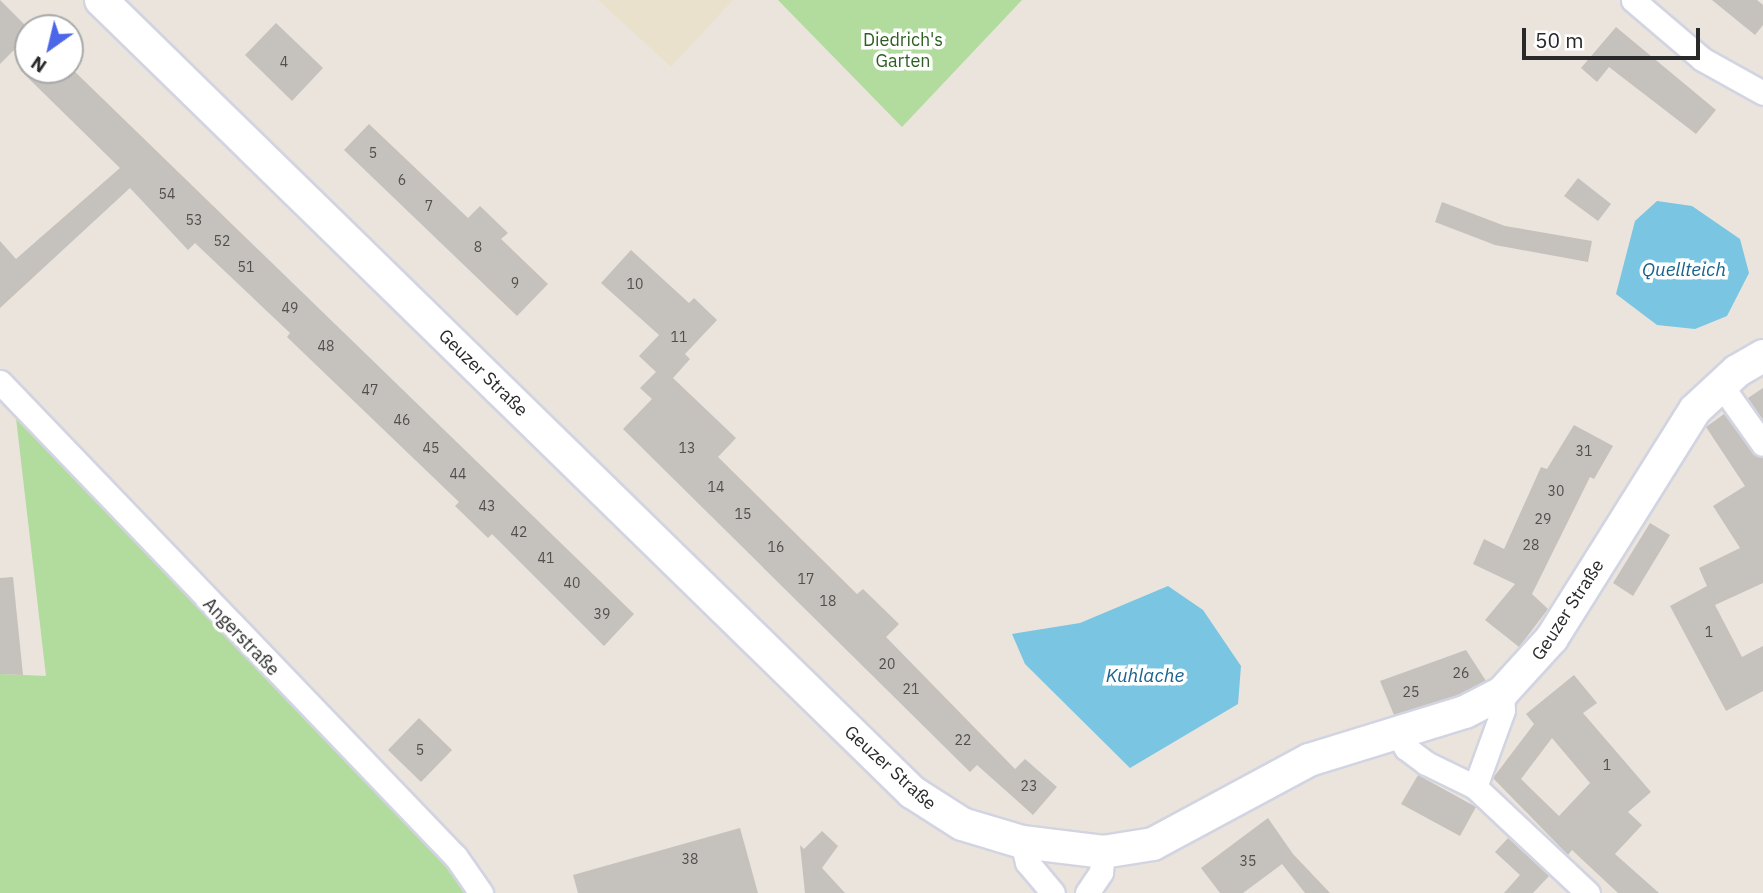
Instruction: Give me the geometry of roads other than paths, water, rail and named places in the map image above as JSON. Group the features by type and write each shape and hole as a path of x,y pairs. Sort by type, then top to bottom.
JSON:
{"main road":[{"name":"Geuzer Straße","path":"102,0 912,792 962,824 1022,842 1102,852 1164,840 1309,760 1396,731 1465,712 1502,693 1552,638 1675,437 1721,384 1763,356"}],"street":[{"path":"1633,0 1702,59 1763,93"},
{"name":"Angerstraße","path":"0,382 456,857 481,893"},
{"path":"1721,384 1763,444"},
{"path":"1475,787 1503,710 1502,693"},
{"path":"1396,731 1406,748 1426,763 1475,787 1588,893"},
{"path":"1022,842 1027,862 1053,893"},
{"path":"1087,893 1101,872 1102,852"}],"water":[{"name":"Quellteich","path":"1657,201 1692,206 1740,239 1749,273 1727,316 1695,329 1657,325 1616,294 1635,221"},
{"name":"Kuhlache","path":"1168,586 1203,610 1241,666 1238,704 1130,768 1025,664 1012,634 1080,623"}],"park label":[{"name":"Diedrich's Garten","path":"903,51"}]}
